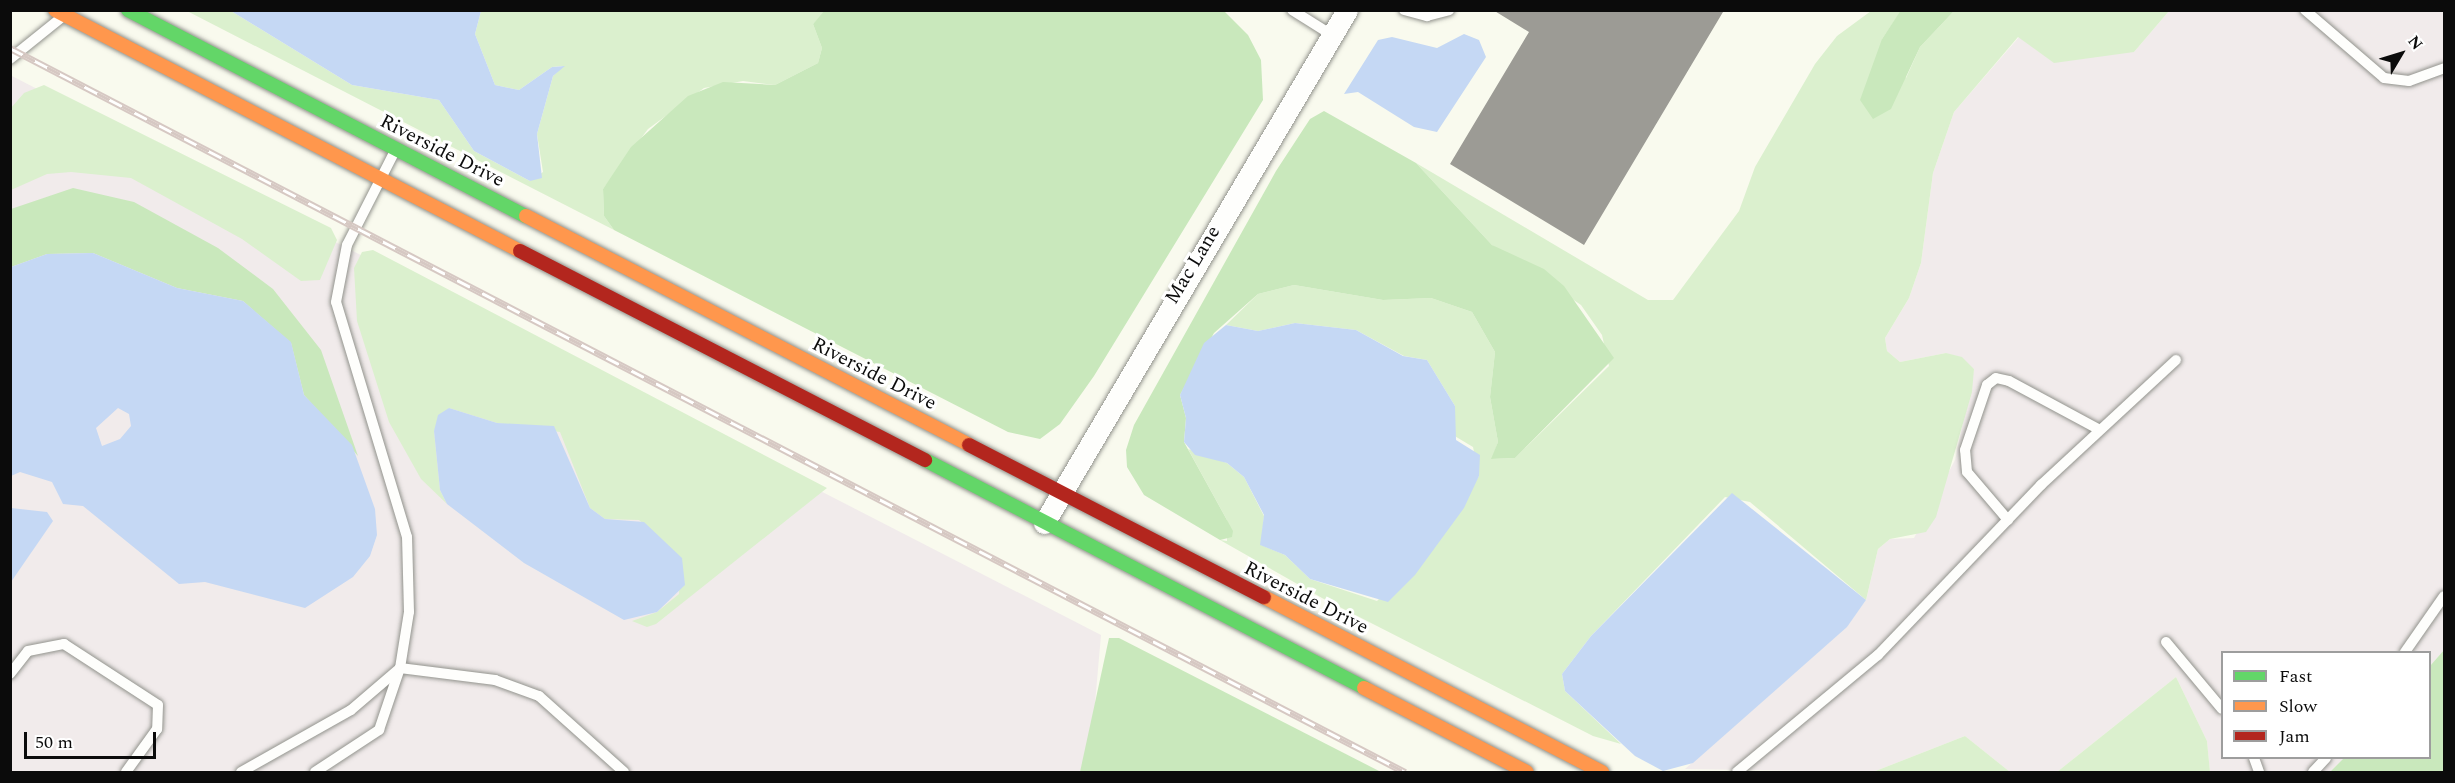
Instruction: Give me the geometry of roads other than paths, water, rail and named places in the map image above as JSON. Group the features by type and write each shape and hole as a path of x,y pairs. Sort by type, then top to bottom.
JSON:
{"main road":[{"name":"Riverside Drive","path":"128,10 1602,772"},
{"path":"62,12 381,180 1527,772"}],"street":[{"name":"Mac Lane","path":"1044,523 1060,492 1347,10"}],"lane":[{"path":"1292,10 1332,35"},
{"path":"1404,10 1427,16 1449,10"},
{"path":"2305,10 2384,78 2409,81 2445,68"},
{"path":"10,59 62,12"},
{"path":"315,772 379,730 400,668 410,596 407,537 336,302 341,261 396,149"},
{"path":"1737,772 1878,655 2098,429 2176,360"},
{"path":"2008,520 1967,472 1965,450 1987,385 1996,378 2009,381 2098,429"},
{"path":"2406,651 2445,596"},
{"path":"2166,642 2221,707"},
{"path":"10,674 28,651 64,644 158,705 157,729 126,772"},
{"path":"241,772 351,710 400,668 495,680 539,696 624,772"},
{"path":"2313,772 2325,759"}],"water":[{"path":"231,11 481,11 475,34 495,85 519,90 552,67 565,66 553,76 537,134 542,178 530,181 474,151 439,100 352,85"},
{"path":"1464,34 1479,40 1486,57 1437,132 1414,127 1358,92 1344,94 1378,40 1392,37 1437,48"},
{"path":"93,253 177,288 243,301 291,342 304,395 352,445 375,509 377,535 370,556 353,577 305,608 205,582 179,584 83,506 63,504 52,482 20,472 11,476 11,267 47,254","holes":["118,408 129,414 131,426 120,439 102,446 96,428"]},
{"path":"1295,323 1356,330 1403,356 1427,360 1455,406 1456,440 1480,455 1479,476 1464,508 1415,575 1388,602 1310,579 1285,555 1260,545 1264,515 1244,477 1227,463 1195,455 1184,442 1186,418 1180,395 1204,343 1226,325 1258,331"},
{"path":"449,408 497,423 554,426 590,508 605,519 644,522 682,558 685,585 657,612 624,620 524,563 447,504 440,490 434,431 438,415"},
{"path":"1732,493 1866,600 1847,627 1693,763 1663,771 1635,756 1565,691 1562,674 1591,636"},
{"path":"11,508 47,512 53,521 11,582"}],"railway":[{"path":"10,48 1405,772"}]}
